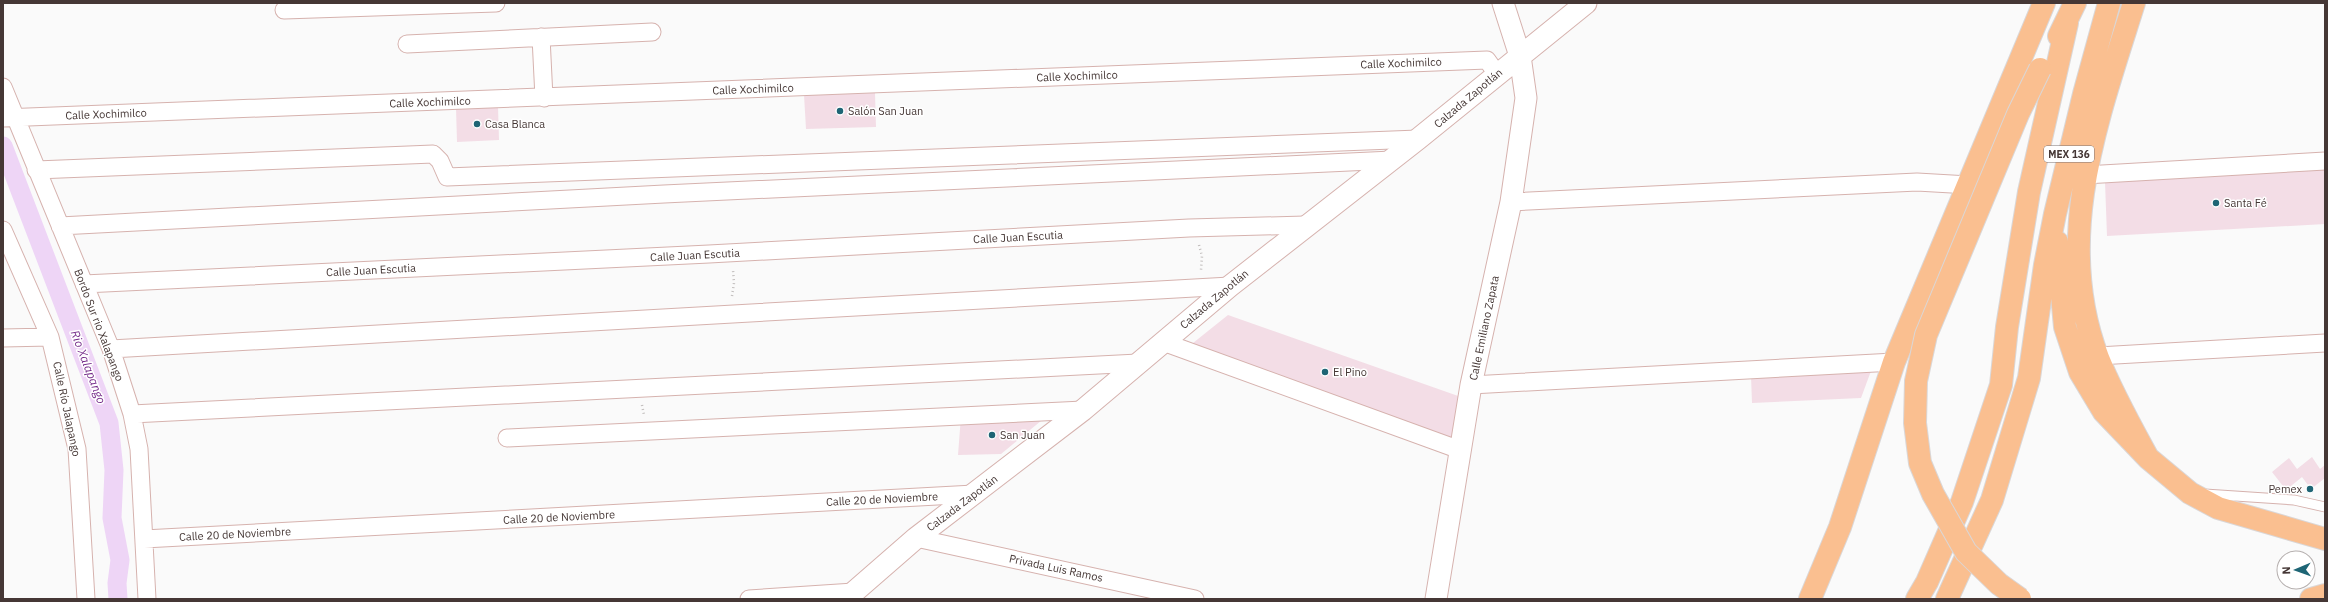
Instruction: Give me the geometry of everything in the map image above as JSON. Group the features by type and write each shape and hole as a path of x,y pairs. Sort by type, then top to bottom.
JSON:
{"highway":[{"path":"1810,599 1840,527 1894,362 2044,3"},
{"path":"2020,599 1999,584 1966,552 1933,494 1920,463 1915,423 1916,381 1926,335 2018,114 2075,3"},
{"name":"MEX 136","path":"2055,214 2084,94 2109,3"},
{"path":"2134,3 2096,126 2085,175 2078,235 2079,276 2086,316 2098,356 2116,398 2148,458"},
{"path":"1917,599 1927,582 1962,502 2000,385 2029,192 2066,23"},
{"path":"2055,214 2065,327 2080,372 2104,412 2148,458 2190,493 2218,508 2325,539"},
{"path":"1947,599 1992,500 2029,378 2045,265 2055,214"},
{"path":"2311,599 2325,595"}],"street":[{"path":"284,10 496,3"},
{"name":"Calle Emiliano Zapata","path":"1436,599 1471,385 1511,202 1526,98 1520,56 1503,3"},
{"name":"Calzada Zapotlán","path":"850,595 916,538 1083,410 1305,225 1392,160 1586,3"},
{"path":"406,44 652,32"},
{"path":"541,37 544,98"},
{"name":"Calle Xochimilco","path":"10,118 1486,60 1497,74"},
{"name":"Bordo Sur rio Xalapango","path":"3,87 10,118 36,170 111,349 132,414 140,449 147,599"},
{"path":"36,170 433,154 440,161 447,177 1418,139"},
{"path":"60,226 664,194 1392,160"},
{"path":"2085,175 2325,161"},
{"path":"1511,202 1917,182 1969,185"},
{"name":"Calle Juan Escutia","path":"84,284 709,254 1189,228 1305,225"},
{"name":"Calle Río Jalapango","path":"3,230 50,337 77,449 86,599"},
{"path":"111,349 1230,286"},
{"path":"3,338 50,337"},
{"path":"1163,342 1460,450"},
{"path":"2098,356 2325,343"},
{"path":"1471,385 1894,362"},
{"path":"132,414 1138,363"},
{"path":"507,438 1083,410"},
{"name":"Calle 20 de Noviembre","path":"144,539 974,494"},
{"name":"Privada Luis Ramos","path":"916,538 1195,599"},
{"path":"749,599 850,595"}],"lane":[{"path":"2190,493 2294,500 2325,507"}],"path":[{"path":"1189,228 1197,238 1202,256 1201,273 1192,288"},
{"path":"709,254 732,264 734,283 730,305 717,314"},
{"path":"638,388 647,432"}],"building":[{"name":"Salón San Juan","path":"875,93 876,127 806,129 804,95"},
{"name":"Casa Blanca","path":"498,106 499,140 457,142 456,108"},
{"name":"Santa Fé","path":"2325,167 2325,224 2107,236 2105,182"},
{"name":"El Pino","path":"1228,315 1461,397 1451,438 1188,347"},
{"path":"1871,371 1861,398 1752,403 1751,376"},
{"name":"San Juan","path":"1053,411 1001,454 958,455 961,416"},
{"path":"2312,457 2320,469 2325,465 2325,478 2311,489 2302,477 2286,490 2272,472 2289,458 2297,469"}],"waterway":[{"name":"Rio Xalapango","path":"3,146 109,423 114,470 112,518 120,560 117,583 118,599"}],"place":[{"name":"Salón San Juan","path":"840,111"},
{"name":"Casa Blanca","path":"477,124"},
{"name":"Santa Fé","path":"2216,203"},
{"name":"El Pino","path":"1325,372"},
{"name":"San Juan","path":"992,435"},
{"name":"Pemex","path":"2310,489"}]}
